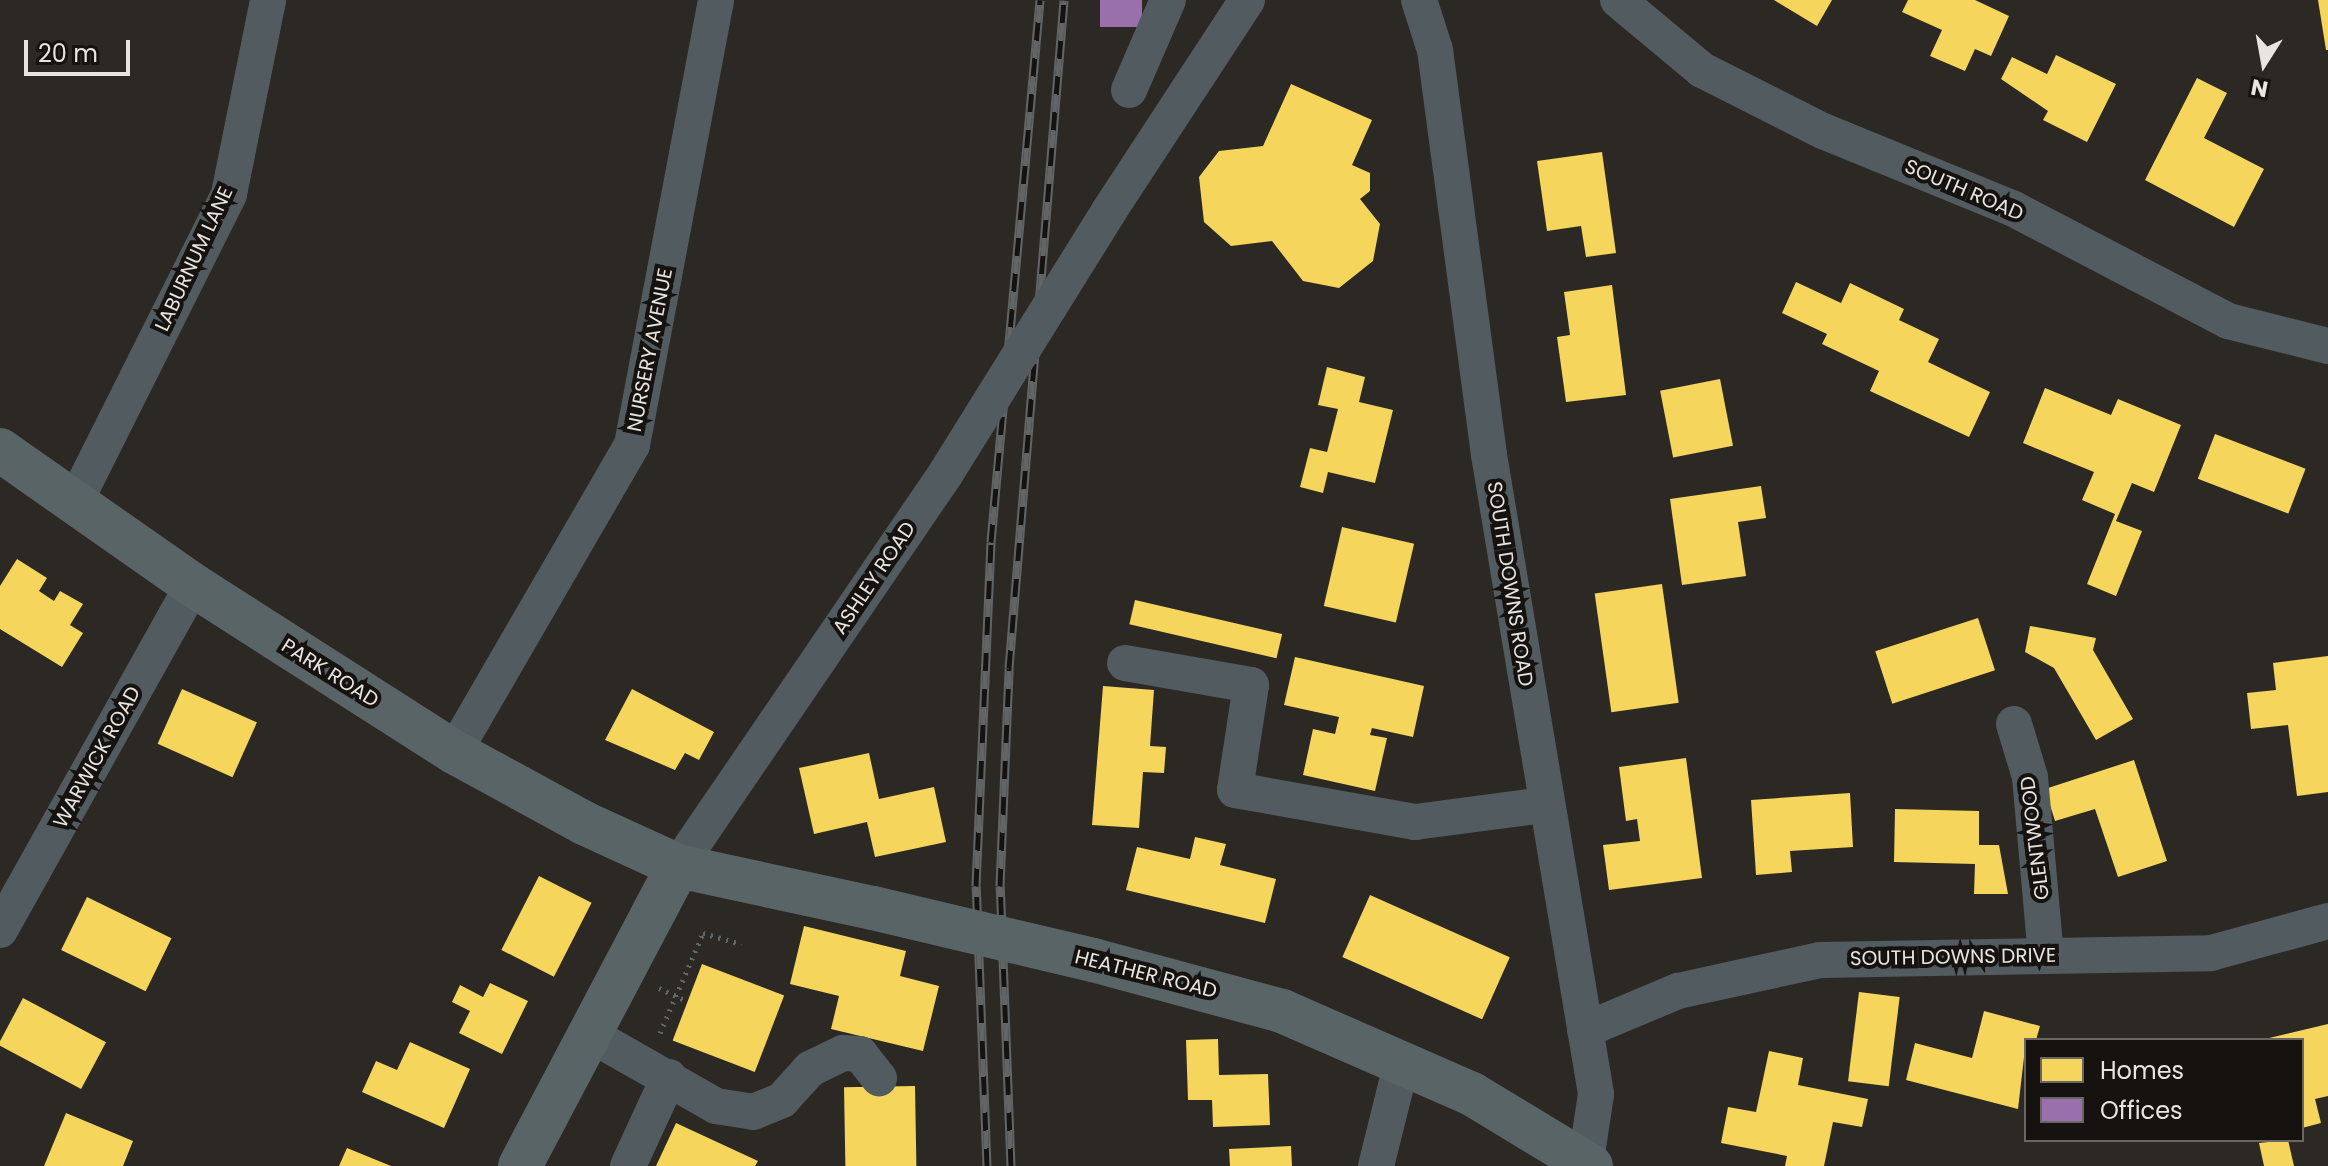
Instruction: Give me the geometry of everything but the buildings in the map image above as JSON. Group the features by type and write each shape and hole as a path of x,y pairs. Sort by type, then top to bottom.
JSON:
{"main road":[{"name":"PARK ROAD","path":"0,450 193,585 454,752 678,866"},
{"name":"HEATHER ROAD","path":"678,866 1093,960 1282,1011 1402,1062 1531,1124 1589,1164"},
{"name":"ASHLEY ROAD","path":"520,1166 678,866"}],"street":[{"name":"LABURNUM LANE","path":"75,502 229,194 268,0"},
{"name":"NURSERY AVENUE","path":"454,752 632,445 716,0"},
{"path":"1129,90 1168,0"},
{"name":"ASHLEY ROAD","path":"678,866 946,473 1109,211 1247,0"},
{"name":"SOUTH DOWNS ROAD","path":"1419,0 1435,50 1545,805 1596,1094 1589,1164"},
{"name":"SOUTH ROAD","path":"1618,0 1702,70 1823,131 2012,208 2228,321 2328,346"},
{"name":"WARWICK ROAD","path":"0,930 193,585"},
{"path":"1125,663 1251,685 1235,790 1415,822 1545,805"},
{"name":"GLENTWOOD","path":"2014,724 2030,777 2046,955"},
{"name":"SOUTH DOWNS DRIVE","path":"1585,1030 1678,991 1820,960 2211,953 2328,921"},
{"path":"591,1035 716,1106 753,1112 782,1100 810,1069 843,1053 860,1054 879,1078"},
{"path":"1376,1166 1402,1062"},
{"path":"628,1166 659,1071"}],"path":[{"path":"659,1071 703,933 741,944"}],"railway":[{"path":"987,1166 976,886 991,542 1040,0"},
{"path":"1011,1166 1000,886 1009,668 1064,0"}]}
